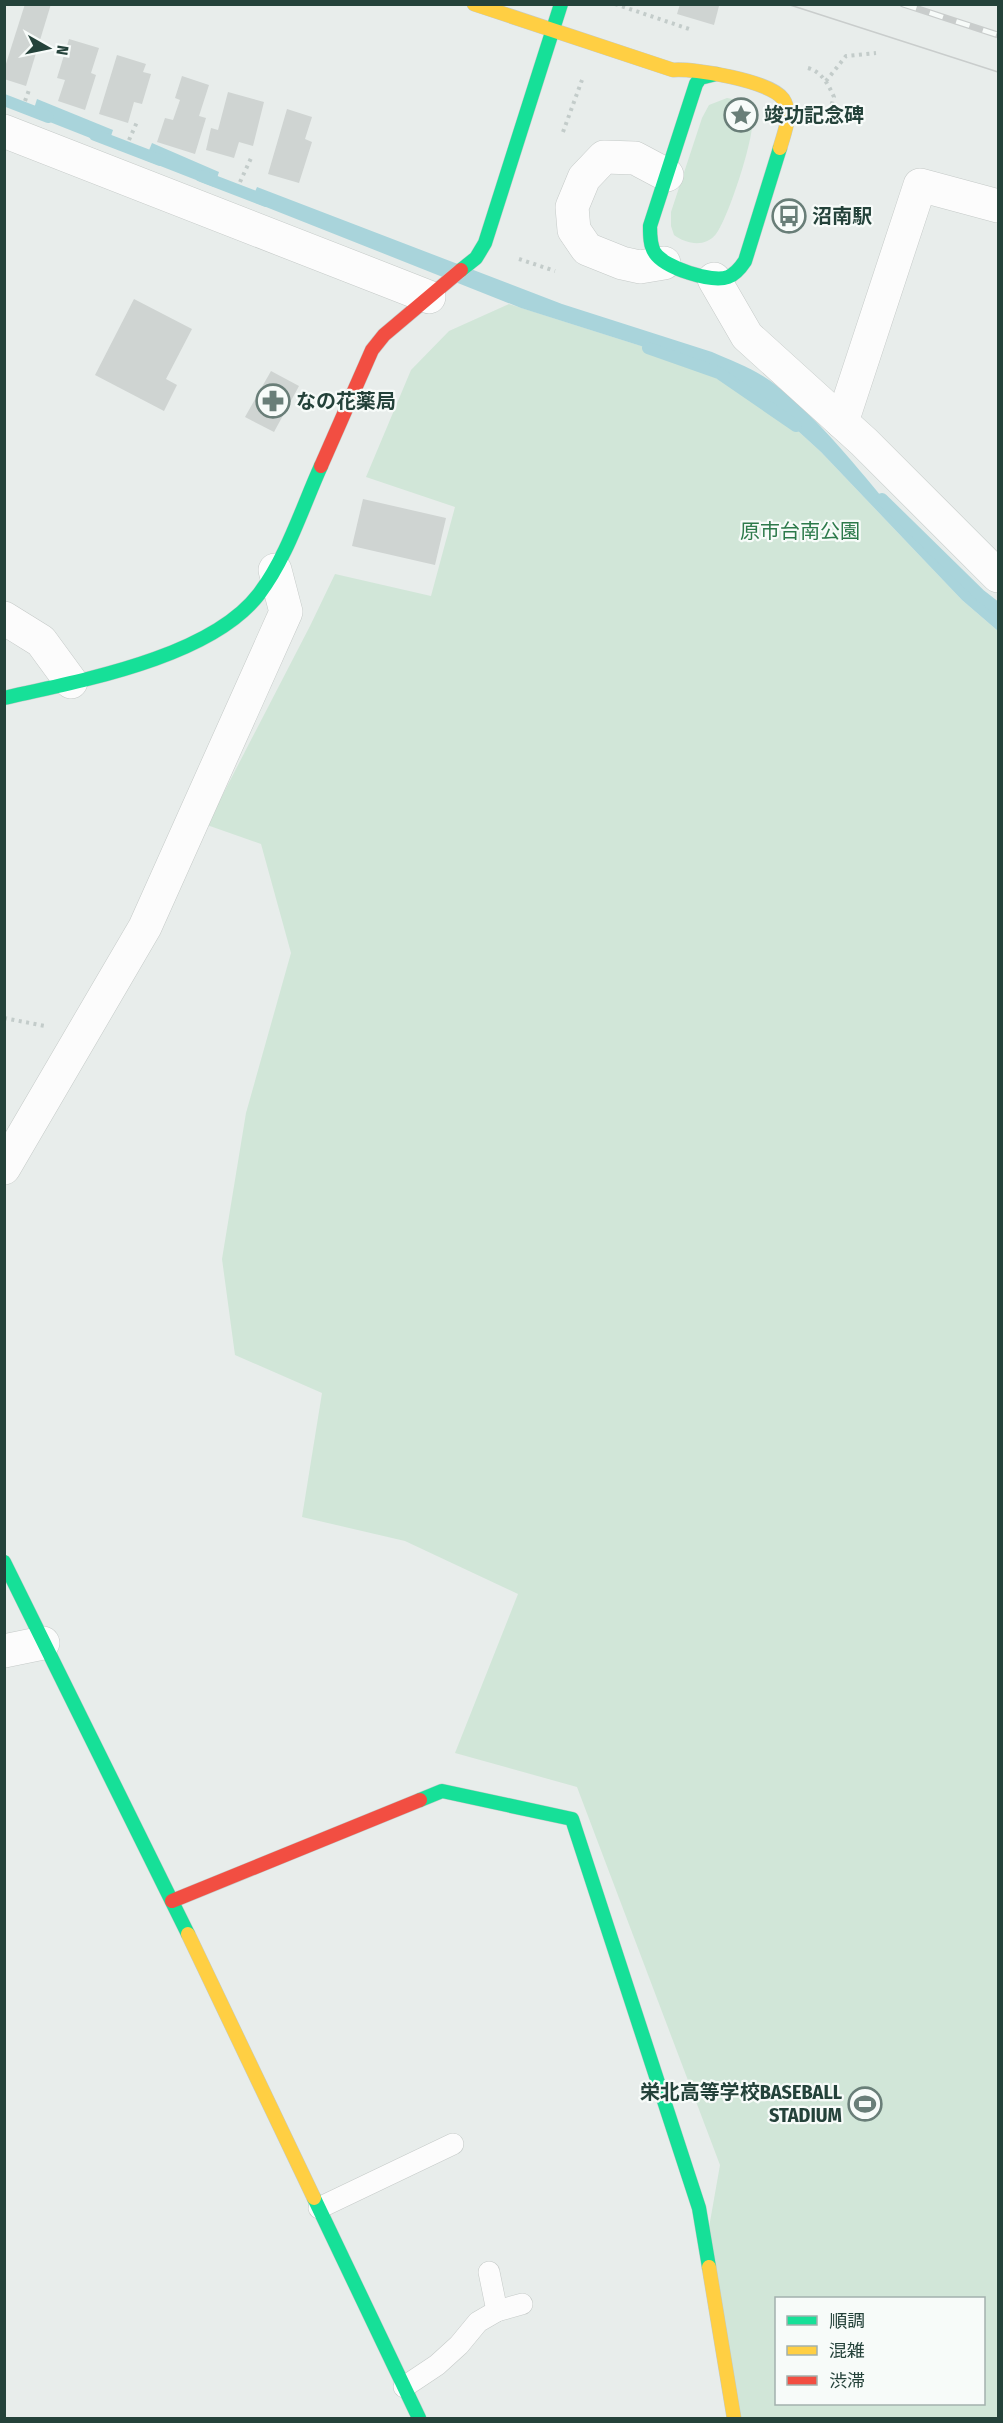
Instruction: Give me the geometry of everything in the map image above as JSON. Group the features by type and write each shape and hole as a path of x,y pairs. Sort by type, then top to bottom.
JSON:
{"street":[{"path":"474,4 673,70 688,69 716,74 771,90 782,96 787,109 788,121 745,261 738,271 727,278 714,279 664,263 640,267 622,263 587,249 574,230 572,207 584,178 604,157 635,158 668,175"},
{"path":"4,698 105,674 179,650 224,625 255,599 275,570 372,350 384,335 476,258 485,243 561,4"},
{"path":"673,70 683,79 691,102"},
{"path":"664,263 654,253 650,226 696,84 700,78 716,74"},
{"path":"4,131 429,297"},
{"path":"842,422 920,184 999,206"},
{"path":"714,279 747,336 842,422 999,576"},
{"path":"4,1168 145,927 286,612 275,570"},
{"path":"4,618 42,641 71,682"},
{"path":"4,1562 172,1901 419,2418"},
{"path":"4,1651 43,1643"},
{"path":"172,1901 442,1791 572,1819 699,2208 734,2418"}],"lane":[{"path":"319,2208 453,2144"},
{"path":"489,2272 497,2311"},
{"path":"404,2387 437,2366 478,2322 497,2311 522,2304"}],"path":[{"path":"826,81 846,56 876,53"},
{"path":"248,165 252,156"},
{"path":"512,266 518,259"}],"green space":[{"path":"727,98 739,101 751,111 752,124 746,156 727,211 716,234 701,243 684,241 674,235 671,226 671,212 702,118 709,105"},
{"name":"原市台南公園","path":"509,304 723,372 763,399 821,452 962,600 998,631 998,2418 734,2418 705,2250 720,2165 577,1787 455,1753 518,1594 405,1541 302,1517 322,1393 235,1355 222,1259 246,1113 291,953 261,844 207,825 335,574 431,596 455,507 366,477 411,370 449,331"}],"water":[{"path":"37,99 113,130 108,145 32,115"},
{"path":"152,143 219,172 214,187 145,160"},
{"path":"257,187 562,304 712,352 762,376 777,386 813,418 919,538 998,612 998,631 962,600 821,452 763,399 723,372 521,308 251,201"}],"building":[{"path":"25,4 51,4 26,86 4,79 4,70"},
{"path":"680,4 719,6 714,25 677,14"},
{"path":"69,39 99,48 91,73 96,75 85,110 58,101 65,80 57,78"},
{"path":"117,55 146,64 143,72 151,74 142,104 134,102 128,123 99,114"},
{"path":"182,76 209,85 199,116 206,118 195,154 157,142 165,118 173,120 180,100 175,98"},
{"path":"228,92 264,102 253,146 239,142 234,158 206,150 211,128 218,130"},
{"path":"287,109 312,117 305,139 312,142 299,183 268,174"},
{"path":"134,299 192,329 166,379 177,385 164,411 95,375"},
{"path":"271,371 299,386 274,432 245,417"},
{"path":"363,499 446,518 435,565 352,546"}],"waterway":[{"path":"4,100 48,117"},
{"path":"95,135 160,160"},
{"path":"201,176 266,201"},
{"path":"648,348 719,373 796,426"},
{"path":"882,499 980,595 998,609"}],"tram line":[{"path":"787,4 998,72"}],"railway":[{"path":"903,4 998,35"}],"traffic: fast":[{"path":"461,270 476,258 485,243 561,4"},
{"path":"716,74 700,78 696,84 650,226 651,244 660,259 678,269 711,278 728,277 736,272 745,261 780,148"},
{"path":"4,698 69,684 141,664 177,651 209,635 237,616 259,594 278,564 321,466"},
{"path":"4,1562 188,1934"},
{"path":"420,1800 442,1791 572,1819 699,2208 709,2267"},
{"path":"314,2198 419,2418"}],"traffic: slow":[{"path":"474,4 673,70 697,71 731,77 764,87 776,93 786,105 788,117 780,148"},
{"path":"188,1934 314,2198"},
{"path":"709,2267 734,2418"}],"traffic: jam":[{"path":"321,466 372,350 384,335 461,270"},
{"path":"172,1901 420,1800"}],"place":[{"name":"竣功記念碑","path":"741,115"},
{"name":"沼南駅","path":"789,216"},
{"name":"なの花薬局","path":"273,401"},
{"name":"栄北高等学校BASEBALL STADIUM","path":"865,2104"}]}
